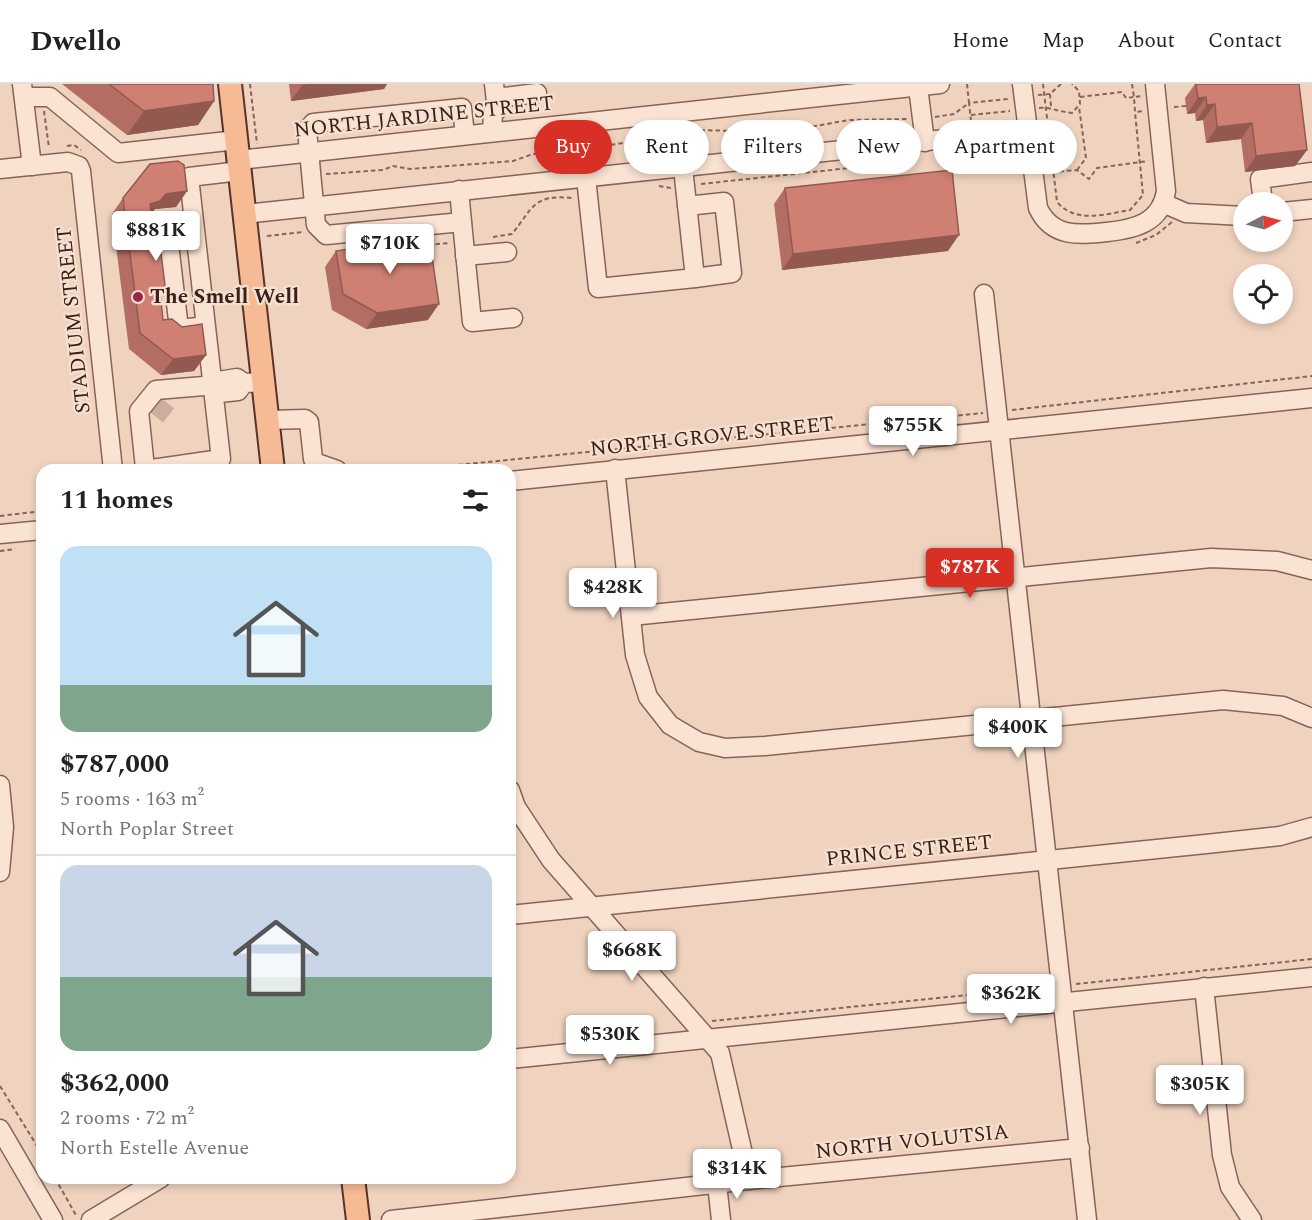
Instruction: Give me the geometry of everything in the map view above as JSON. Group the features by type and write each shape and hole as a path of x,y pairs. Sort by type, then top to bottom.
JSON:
{"main road":[{"path":"230,84 245,214 254,382 268,420 272,464"},
{"path":"354,1184 358,1220"}],"street":[{"name":"NORTH JARDINE STREET","path":"609,120 940,84"},
{"path":"1022,84 1026,120"},
{"path":"1155,84 1166,191 1170,206"},
{"path":"918,87 925,142"},
{"path":"32,166 29,92 50,97 118,153 238,157"},
{"path":"500,131 501,113 495,97 537,93"},
{"path":"462,222 326,235 318,230 307,130 313,123 462,108 465,135"},
{"path":"677,113 678,120"},
{"name":"NORTH JARDINE STREET","path":"238,157 308,152 534,128"},
{"path":"709,164 933,141"},
{"path":"183,464 221,459 189,177 238,157"},
{"path":"0,169 82,159"},
{"name":"STADIUM STREET","path":"82,159 112,464"},
{"path":"1262,192 1260,179 1312,172"},
{"path":"245,214 624,173"},
{"path":"585,174 598,288 732,273 724,202 687,206"},
{"path":"683,174 695,278"},
{"path":"1032,174 1036,202 1043,219 1067,234 1081,235 1138,227 1170,206 1197,214 1233,216"},
{"path":"459,190 472,322 513,318"},
{"path":"378,199 381,230"},
{"path":"1293,211 1312,209"},
{"path":"194,225 167,227 179,329 206,326"},
{"path":"465,256 507,252"},
{"path":"984,294 1088,1220"},
{"path":"145,464 139,411 151,395 163,388 174,395 214,385 218,381 237,378 254,382"},
{"name":"NORTH GROVE STREET","path":"516,480 1312,398"},
{"path":"142,436 156,417"},
{"path":"268,420 291,418 305,419 309,422 313,459 323,464"},
{"path":"615,469 635,655 648,697 670,726 699,742 725,748 765,746 1223,700 1283,706 1312,718"},
{"path":"0,534 36,531"},
{"path":"631,616 1211,558 1277,561 1312,570"},
{"path":"0,785 4,828 0,872"},
{"path":"516,807 550,860 590,906 708,1029 720,1053 749,1180"},
{"name":"PRINCE STREET","path":"516,914 1280,836 1312,827"},
{"path":"516,1058 708,1029 1063,993 1203,987 1312,977"},
{"path":"1203,987 1222,1155 1230,1186 1251,1220"},
{"path":"0,1130 53,1220"},
{"name":"NORTH VOLUTSIA","path":"398,1220 476,1215 749,1180 1080,1148"},
{"path":"91,1220 151,1184"},
{"path":"717,1184 721,1220"}],"path":[{"path":"1043,84 1047,120"},
{"path":"1077,84 1077,89"},
{"path":"29,92 47,148 56,147"},
{"path":"1053,174 1057,202 1064,210 1079,216 1130,210 1136,206 1144,188 1134,97 1126,98 1122,92 1080,97"},
{"path":"1050,94 1051,107"},
{"path":"969,103 971,120"},
{"path":"1079,105 1086,158 1077,170 1089,179 1096,168 1163,158"},
{"path":"1135,112 1186,106"},
{"path":"65,146 74,145 82,159"},
{"path":"1127,245 1156,236 1173,221 1170,206"},
{"path":"267,236 309,232"},
{"path":"466,464 998,411 1312,376"},
{"path":"0,516 36,512"},
{"path":"708,1029 1063,993 1312,959"},
{"path":"0,1086 36,1144"},
{"path":"58,1184 78,1220"}],"building":[{"path":"109,84 213,84 214,101 144,111"},
{"path":"1196,84 1299,84 1307,150 1256,156 1252,123 1217,127 1215,104 1207,105 1206,97 1198,98"},
{"path":"178,161 184,165 187,191 166,194 160,201 150,204 154,233 159,238 165,285 160,292 163,320 172,319 182,327 202,324 206,355 173,359 140,333 123,198 150,164"},
{"path":"921,173 952,174 959,235 793,254 785,188"},
{"path":"429,236 439,304 377,313 343,294 336,251"}],"tunnel":[{"path":"156,417 170,399"}],"place":[{"name":"The Smell Well","path":"138,297"}]}
